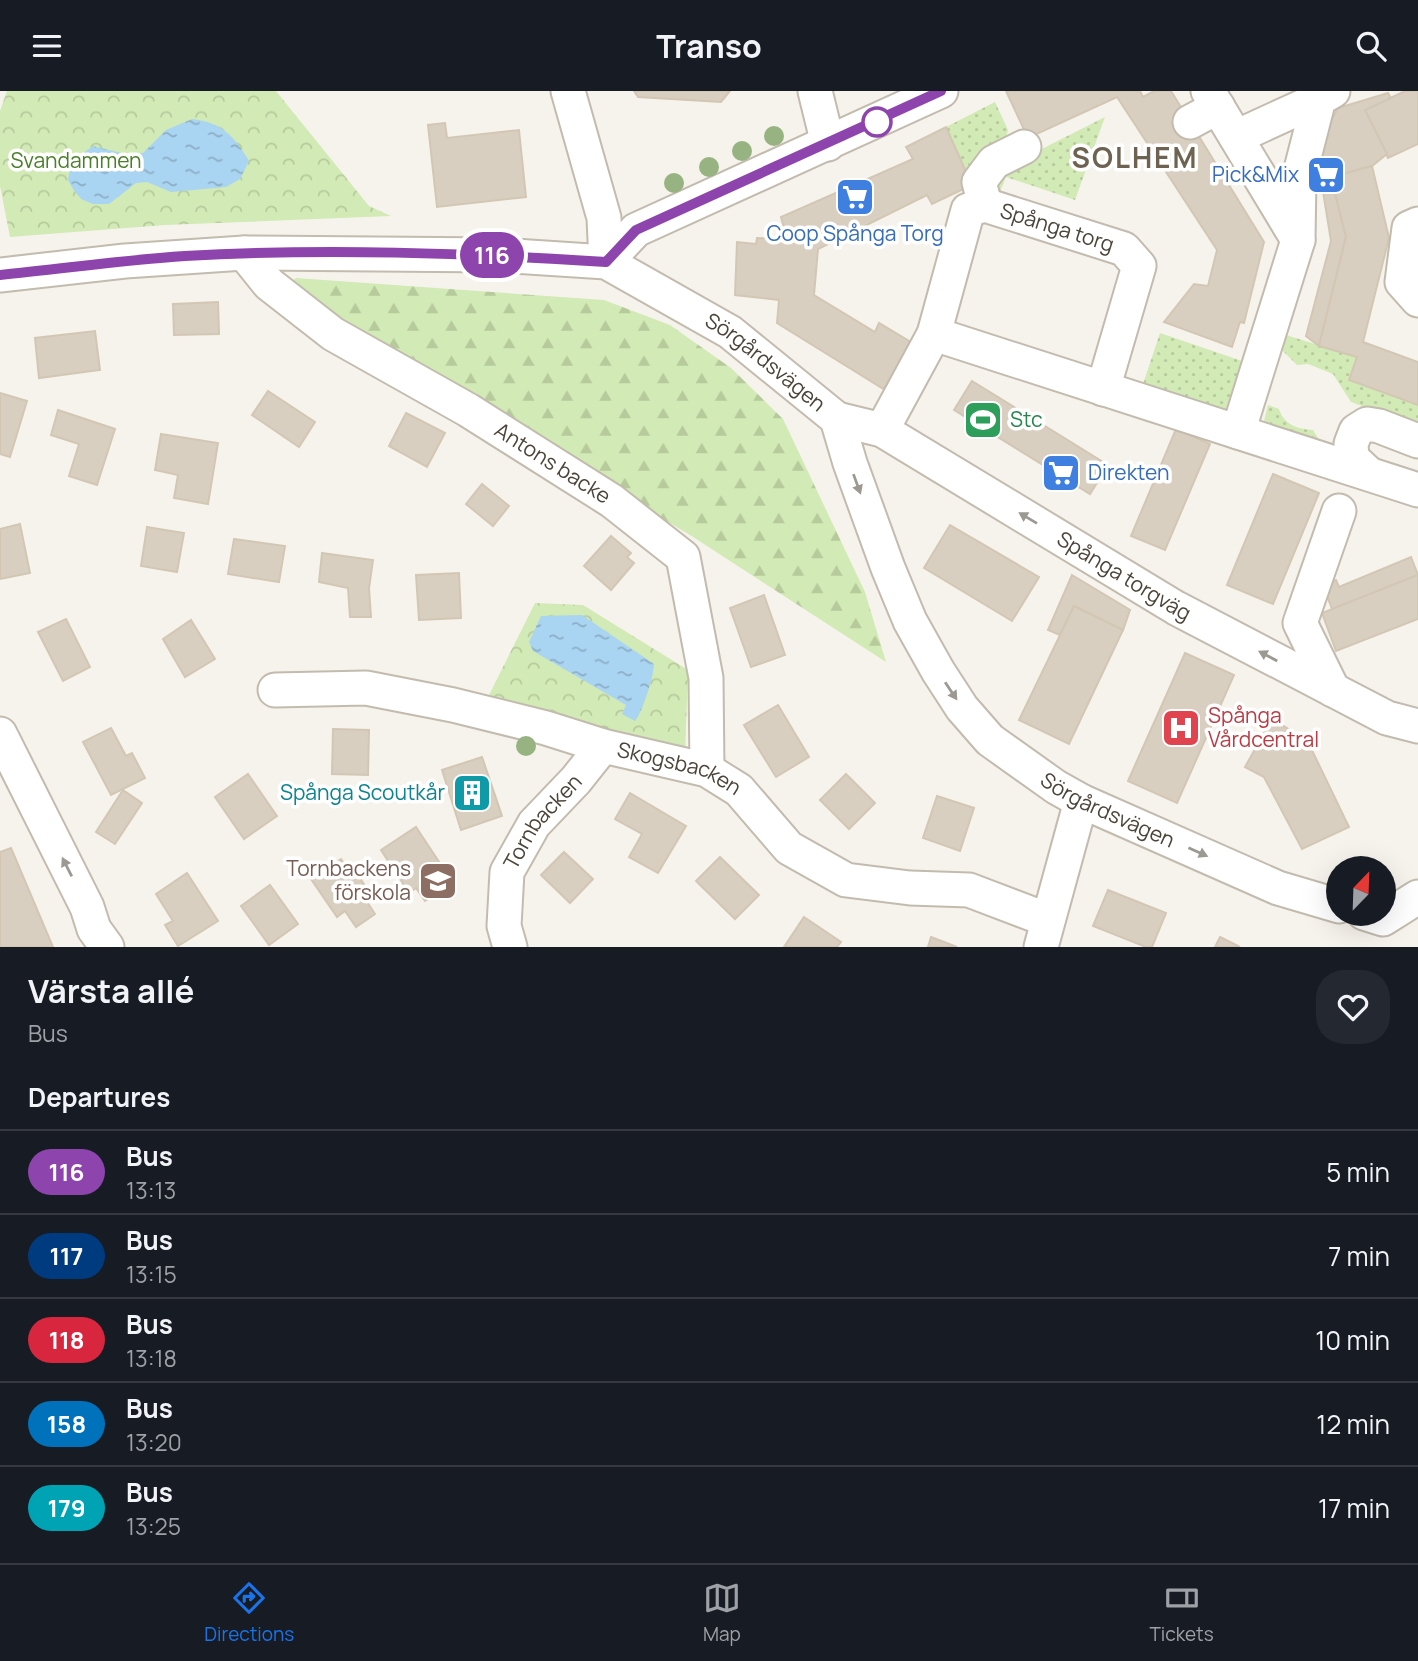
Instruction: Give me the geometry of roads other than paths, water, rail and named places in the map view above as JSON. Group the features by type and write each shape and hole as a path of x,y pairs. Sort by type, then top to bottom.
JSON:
{"street":[{"path":"568,91 604,218 606,262"},
{"path":"815,91 828,144"},
{"path":"606,262 636,230 941,91"},
{"path":"1236,137 1326,95"},
{"path":"1238,432 1298,240 1299,177 1326,95"},
{"path":"1206,107 1236,137 1298,240"},
{"path":"985,205 979,181 994,162 1024,147"},
{"name":"Spånga torg","path":"882,430 934,334 968,210 985,205 1124,249 1139,266 1103,389"},
{"path":"1418,224 1409,228 1402,282 1418,300"},
{"name":"Sörgårdsvägen","path":"0,275 125,261 244,253 498,255 606,262 730,332 837,419 850,463 910,621 937,671 962,708 990,740 1056,787 1082,801 1278,888 1326,902"},
{"name":"Antons backe","path":"244,253 269,284 333,334 468,411 612,501 683,557 706,678 707,769"},
{"path":"934,334 1418,490"},
{"name":"Spånga torgväg","path":"837,419 882,430 1176,608 1387,719 1418,726"},
{"path":"1368,473 1352,458 1351,444 1356,431 1367,424 1379,425 1418,442"},
{"path":"1333,690 1300,623 1339,511"},
{"name":"Skogsbacken","path":"275,690 366,688 453,705 603,745 707,769 739,790 789,848 846,880 910,888 969,890 1045,934"},
{"path":"0,733 87,907 97,941"},
{"name":"Tornbacken","path":"510,947 504,926 507,872 534,824 576,781 603,745"},
{"path":"1045,934 1082,801"},
{"path":"1396,911 1418,897"}],"water":[{"path":"192,119 220,127 238,145 249,161 240,179 226,187 171,192 147,182 136,183 109,204 93,204 81,199 68,180 71,162 93,146 129,155 143,153 166,130"},
{"path":"582,615 654,664 647,694 635,721 622,714 626,705 533,651 529,642 541,616"}],"place":[{"name":"Pick&Mix","path":"1326,175"},
{"name":"Coop Spånga Torg","path":"855,197"},
{"name":"Stc","path":"983,420"},
{"name":"Direkten","path":"1061,473"},
{"name":"Spånga Vårdcentral","path":"1181,728"},
{"name":"Spånga Scoutkår","path":"472,793"},
{"name":"Tornbackens förskola","path":"438,881"}],"district":[{"name":"SOLHEM","path":"1135,158"}],"park label":[{"name":"Svandammen","path":"76,161"}]}
